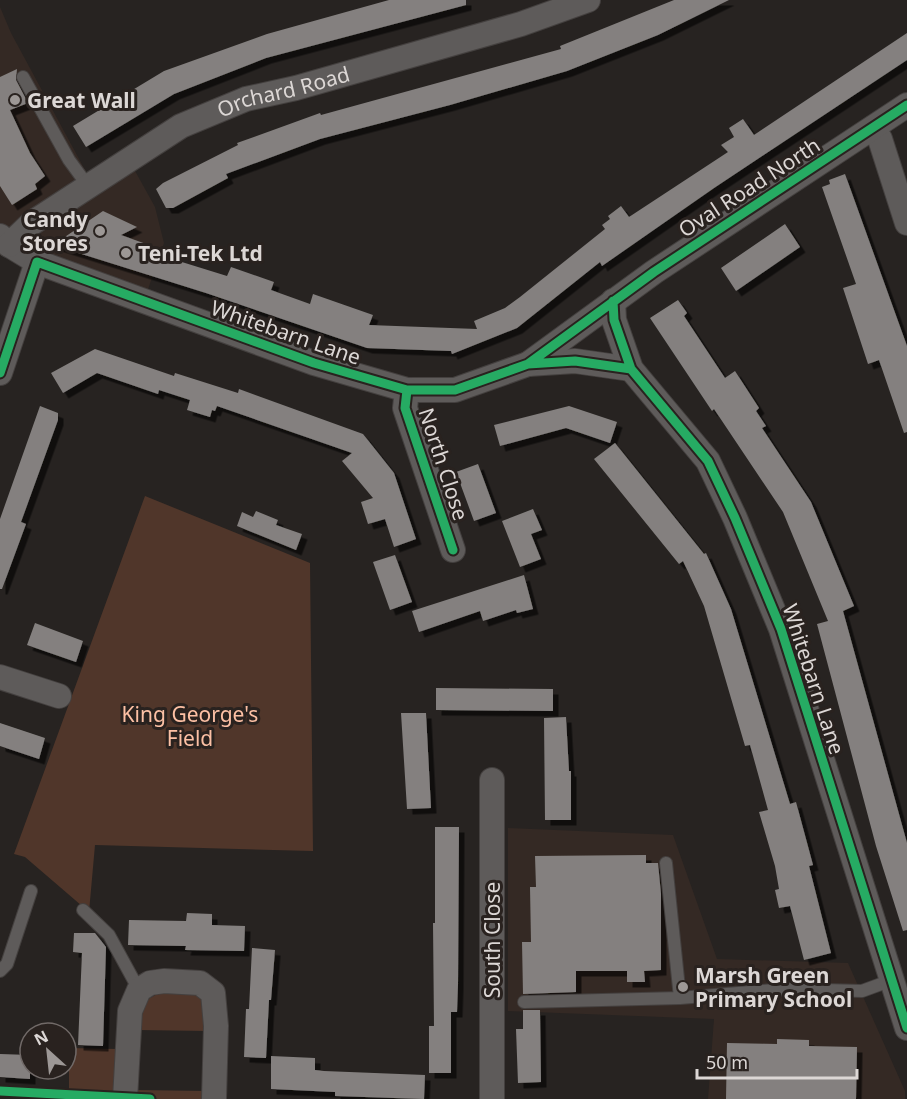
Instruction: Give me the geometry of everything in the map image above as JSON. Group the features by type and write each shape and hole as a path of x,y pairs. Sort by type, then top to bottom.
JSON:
{"street":[{"name":"Orchard Road","path":"4,240 181,126 246,99 296,88 521,24 588,0"},
{"name":"Oval Road North","path":"613,301 907,105"},
{"path":"873,128 880,139 907,224"},
{"name":"Whitebarn Lane","path":"4,240 37,262 314,363 407,390 455,390 528,364 575,361 631,369"},
{"path":"0,373 37,262"},
{"name":"Whitebarn Lane","path":"528,364 613,301"},
{"name":"Whitebarn Lane","path":"613,301 614,320 631,369 708,461 735,518 781,629 907,1028"},
{"name":"North Close","path":"407,390 405,408 453,550"},
{"path":"0,677 59,696"},
{"name":"South Close","path":"492,780 492,1099"},
{"path":"124,1099 130,1011 139,990 150,983 164,981 200,983 213,993 216,1026 214,1099"}],"lane":[{"path":"23,77 69,160 88,186"},
{"path":"666,862 680,998"},
{"path":"0,971 7,964 31,891"},
{"path":"82,910 109,935 139,990"},
{"path":"524,1002 680,998 786,989 862,991 892,980"}],"shaded area":[{"path":"0,7 11,33 92,183 129,160 155,207 164,243 144,301 0,236"},
{"name":"Marsh Green Primary School","path":"508,828 673,835 717,959 848,963 905,1091 905,1099 708,1099 714,1019 508,1011"}],"green space":[{"name":"King George's Field","path":"145,496 310,563 313,851 95,845 89,912 25,857 14,854"},
{"path":"164,990 188,992 204,1001 209,1012 209,1031 137,1030 140,1004"},
{"path":"78,1048 117,1049 117,1097 69,1096 69,1081 78,1081"},
{"path":"138,1090 205,1091 205,1099 138,1099"}],"building":[{"path":"389,0 466,0 466,5 266,58 174,94 86,147 73,126 164,71 267,34"},
{"path":"674,0 729,0 658,35 567,71 320,139 226,174 228,178 173,208 166,208 156,189 163,183 238,145 237,143 320,113 321,115 561,49 560,46"},
{"path":"907,33 907,60 714,188 602,266 600,262 517,328 452,354 451,351 367,348 206,293 53,245 103,211 137,227 121,235 149,245 148,249 157,252 156,254 227,276 231,267 274,282 271,290 310,304 313,294 373,315 369,325 477,329 474,321 505,308 520,297 605,229 602,225 610,219 608,216 621,206 629,217 728,152 721,145 734,137 729,128 743,119 754,135"},
{"path":"17,69 16,80 28,103 10,110 30,153 45,176 35,184 37,189 12,205 0,186 0,77"},
{"path":"845,174 907,346 907,432 904,433 879,360 868,364 843,288 856,284 822,187 830,184 829,180"},
{"path":"785,224 800,247 736,291 721,268"},
{"path":"678,300 687,313 684,316 725,378 735,371 759,408 756,411 766,426 762,428 811,502 854,606 843,611 907,843 907,930 903,931 876,846 817,624 828,621 783,512 650,318"},
{"path":"95,349 174,376 175,373 238,393 239,389 363,434 394,473 416,539 394,547 385,519 368,524 361,502 373,498 342,461 352,453 217,406 215,411 212,410 210,417 187,410 190,400 159,390 158,394 97,373 63,393 51,373"},
{"path":"40,406 58,413 58,420 21,522 26,524 2,589 0,589 0,519"},
{"path":"569,406 617,422 610,443 566,428 500,446 494,425"},
{"path":"615,443 704,554 706,553 731,609 790,804 796,802 813,865 809,866 831,953 804,960 790,906 779,908 775,890 779,889 775,866 759,812 768,810 750,745 745,746 704,606 683,561 679,564 594,459"},
{"path":"478,464 496,513 474,521 456,472"},
{"path":"533,509 542,530 531,534 541,559 520,567 502,521"},
{"path":"256,511 278,520 276,525 302,534 296,550 237,526 242,512 253,517"},
{"path":"395,555 412,602 390,610 373,562"},
{"path":"524,575 533,609 517,613 516,610 483,621 480,611 419,632 412,611"},
{"path":"35,623 83,641 76,662 27,645"},
{"path":"436,688 553,689 553,711 436,710"},
{"path":"401,713 426,713 431,808 407,809"},
{"path":"566,717 569,771 571,771 571,820 545,820 544,718"},
{"path":"0,723 45,738 39,759 0,746"},
{"path":"435,827 459,827 458,984 457,1012 451,1012 451,1073 429,1073 429,1026 434,1026"},
{"path":"646,855 646,863 658,863 661,894 661,970 644,971 645,982 627,982 627,971 576,971 576,992 523,994 522,942 531,942 530,887 536,887 535,856"},
{"path":"187,913 212,914 212,925 245,926 244,951 185,950 186,946 128,945 129,920 186,921"},
{"path":"74,933 95,933 106,947 103,1046 78,1045 82,953 73,952"},
{"path":"252,948 275,950 271,1000 269,1000 266,1058 244,1057"},
{"path":"523,1010 540,1010 541,1082 518,1083 516,1029 523,1029"},
{"path":"777,1039 809,1040 809,1046 857,1047 856,1099 726,1099 727,1043 777,1044"},
{"path":"0,1054 18,1055 18,1078 0,1077"},
{"path":"271,1056 315,1058 315,1070 425,1075 424,1099 335,1096 335,1092 271,1089"}],"cycle path":[{"path":"528,364 654,272 907,105"},
{"path":"0,373 37,262 314,363 407,390 455,390 528,364 575,361 631,369"},
{"path":"613,301 614,320 631,369 708,461 735,518 781,629 907,1028"},
{"path":"407,390 405,408 453,550"},
{"path":"0,1091 150,1099"}],"place":[{"name":"Great Wall","path":"15,100"},
{"name":"Candy Stores","path":"100,231"},
{"name":"Teni-Tek Ltd","path":"126,253"},
{"name":"Marsh Green Primary School","path":"683,987"}]}
